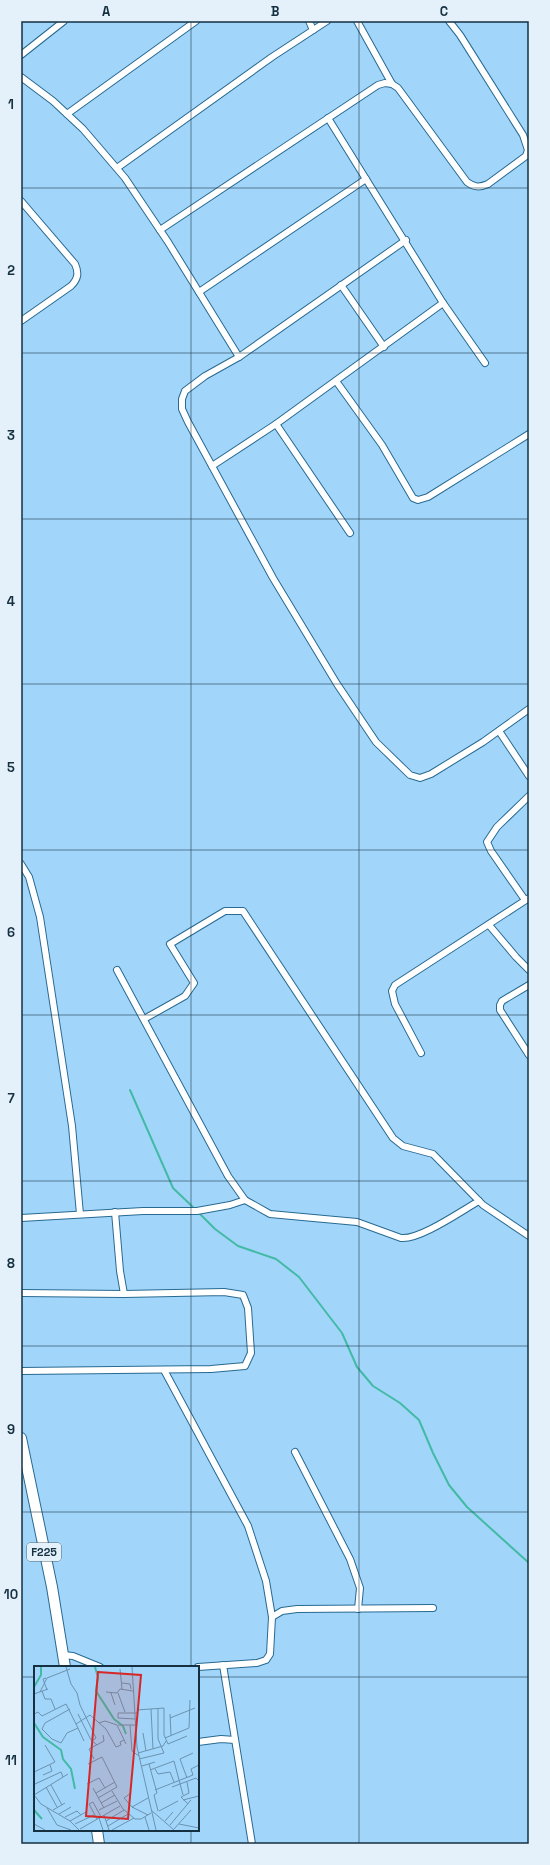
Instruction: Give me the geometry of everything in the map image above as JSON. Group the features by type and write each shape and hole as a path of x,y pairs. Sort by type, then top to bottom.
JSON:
{"main road":[{"name":"F225","path":"21,1438 52,1587 65,1666"},
{"path":"97,1831 100,1844"}],"street":[{"path":"21,55 64,21"},
{"path":"67,114 196,21"},
{"path":"309,21 313,30"},
{"path":"117,168 272,57 327,21"},
{"path":"357,21 392,84"},
{"path":"160,230 378,85 385,83 392,84 398,88 467,182 474,187 488,184 526,156 528,150 523,135 450,21"},
{"path":"21,77 54,102 83,129 125,178 160,230 239,357"},
{"path":"328,118 406,240 443,303 485,363"},
{"path":"199,292 366,179"},
{"path":"21,201 75,264 78,276 76,281 71,286 21,321"},
{"path":"406,240 239,357 205,376 185,392 182,399 182,410 274,578 337,684 376,742 410,775 420,778 431,774 529,709"},
{"path":"341,285 384,347"},
{"path":"212,466 276,424 443,303"},
{"path":"336,381 382,445 413,498 418,500 428,497 529,434"},
{"path":"276,424 350,533"},
{"path":"499,730 529,776"},
{"path":"421,1052 395,1004 392,991 395,985 490,925 527,899 491,851 487,842 497,827 529,796"},
{"path":"21,864 29,877 40,917 72,1126 80,1214"},
{"path":"144,1019 185,996 194,983 170,944 225,911 243,911 393,1138 403,1146 433,1154 479,1201 529,1236"},
{"path":"490,925 516,957 529,970"},
{"path":"117,970 228,1176 245,1200 270,1214 357,1222 402,1238 409,1239 424,1233 479,1201"},
{"path":"529,985 502,1001 500,1005 500,1010 529,1055"},
{"path":"21,1218 115,1212 197,1211 230,1205 245,1200"},
{"path":"115,1212 120,1271 124,1294"},
{"path":"21,1293 124,1294 224,1292 243,1296 248,1308 251,1353 245,1366 233,1368 21,1371"},
{"path":"164,1370 248,1526 266,1581 272,1617 270,1654 266,1660 257,1663 199,1667"},
{"path":"296,1452 350,1559 360,1588 358,1609"},
{"path":"272,1617 282,1611 297,1609 433,1608"},
{"path":"63,1655 72,1656 97,1666"},
{"path":"223,1665 252,1844"},
{"path":"199,1742 221,1739 235,1740"}],"waterway":[{"path":"130,1090 173,1188 196,1210"},
{"path":"199,1213 215,1229 238,1246 276,1259 299,1277 342,1333 357,1367 373,1386 400,1403 419,1420 449,1485 467,1507 529,1563"}]}
